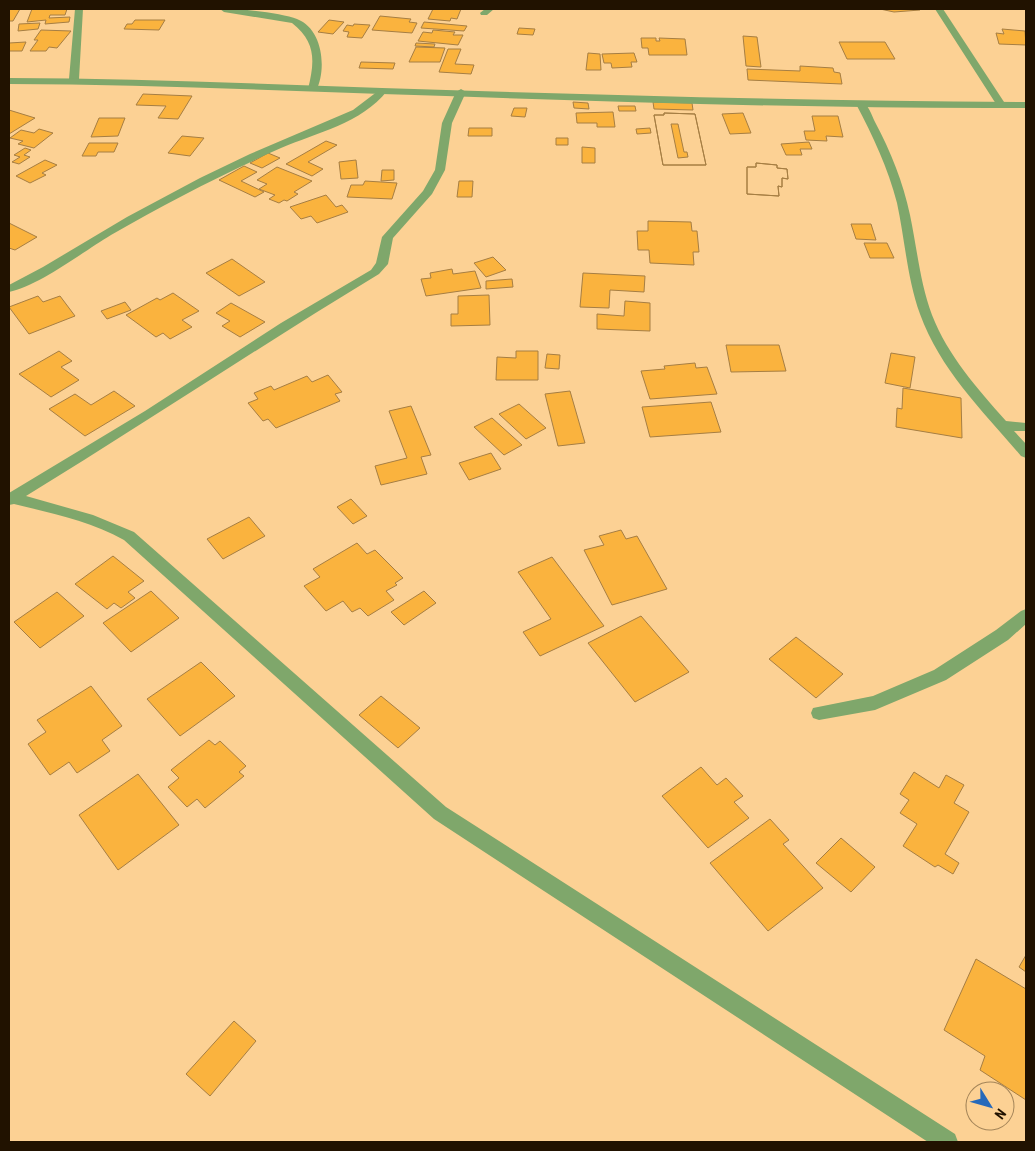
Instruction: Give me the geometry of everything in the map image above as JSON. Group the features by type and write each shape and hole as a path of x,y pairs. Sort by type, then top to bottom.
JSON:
{"street":[{"path":"74,80 79,9"},
{"path":"224,9 295,21 303,27 310,34 318,57 319,67 313,88"},
{"path":"939,9 1002,104"},
{"path":"9,81 74,80 382,91 862,104 1026,105"},
{"path":"9,289 30,280 82,248 201,182 275,146 360,110 376,99 382,91"},
{"path":"10,499 150,414 286,326 375,272 382,264 388,237 428,192 440,170 447,123 462,92"},
{"path":"862,104 882,143 902,202 915,272 926,315 949,362 1026,453"},
{"path":"1003,425 1026,427"},
{"path":"10,499 101,524 127,535 142,545 166,570 440,813 947,1142"},
{"path":"819,713 875,703 940,675 1002,635 1026,616"}],"building":[{"path":"9,9 20,9 13,21 9,21"},
{"path":"32,9 67,9 65,15 50,15 49,18 70,17 69,22 45,24 46,20 27,22"},
{"path":"433,9 461,9 457,19 451,18 450,21 428,19"},
{"path":"880,9 919,9 920,10 894,12"},
{"path":"380,16 411,19 409,22 417,23 412,33 372,30"},
{"path":"135,20 165,20 159,30 124,29 127,24 132,24"},
{"path":"329,20 344,22 333,34 318,32"},
{"path":"424,22 467,26 464,31 421,28"},
{"path":"40,23 38,29 18,31 19,24"},
{"path":"354,24 370,25 362,38 347,37 349,32 343,31 347,25 353,26"},
{"path":"519,28 535,29 533,35 517,34"},
{"path":"1002,29 1025,31 1026,45 999,44 996,33 1004,34"},
{"path":"41,30 71,31 57,48 49,47 46,51 30,51 38,40 34,40"},
{"path":"433,30 455,32 453,35 463,35 458,45 418,41 423,32 432,33"},
{"path":"743,36 757,37 761,67 746,66"},
{"path":"641,38 656,38 656,41 660,41 659,38 685,39 687,55 649,55 648,48 642,48"},
{"path":"26,42 22,51 9,51 9,43"},
{"path":"839,42 885,42 895,59 847,59"},
{"path":"416,43 435,44 434,47 415,46"},
{"path":"416,47 445,48 440,62 409,62"},
{"path":"448,49 461,49 455,64 474,65 471,74 439,72"},
{"path":"588,53 600,54 601,70 586,70"},
{"path":"634,53 637,62 631,62 632,67 612,68 611,63 604,63 602,54"},
{"path":"361,62 395,63 393,69 359,68"},
{"path":"800,66 833,68 834,72 840,73 842,84 748,80 747,69 800,71"},
{"path":"143,94 192,96 178,119 158,118 166,106 136,105"},
{"path":"573,102 588,103 589,109 574,108"},
{"path":"653,102 692,103 693,110 654,109"},
{"path":"618,106 635,106 636,111 619,111"},
{"path":"514,108 527,108 525,117 511,116"},
{"path":"9,110 35,118 9,134"},
{"path":"613,112 615,127 597,127 597,123 577,123 576,113"},
{"path":"664,113 695,114 706,165 663,165 654,115 664,115","holes":["671,124 678,124 684,152 687,152 688,157 678,158"]},
{"path":"664,113 695,114 706,165 663,165 654,115 664,115"},
{"path":"743,113 751,133 730,134 722,114"},
{"path":"812,116 838,116 843,137 826,136 827,141 806,140 804,131 815,131"},
{"path":"99,118 125,118 118,136 91,137"},
{"path":"469,128 492,128 492,136 468,136"},
{"path":"650,128 651,133 637,134 636,129"},
{"path":"39,129 53,133 34,148 18,144 23,141 10,138 21,130 34,133"},
{"path":"182,136 204,138 190,156 168,153"},
{"path":"556,138 568,138 568,145 556,145"},
{"path":"326,141 337,145 308,162 323,169 312,176 286,164"},
{"path":"809,142 812,149 800,149 802,155 786,155 781,144"},
{"path":"89,143 118,143 114,152 98,152 96,156 82,156"},
{"path":"582,147 595,148 595,163 582,163"},
{"path":"25,148 31,150 24,155 30,157 19,164 12,162 20,157 14,155"},
{"path":"268,153 280,158 262,168 250,163"},
{"path":"45,160 57,165 42,173 46,175 30,183 16,176"},
{"path":"356,160 358,178 341,179 339,162"},
{"path":"756,163 777,165 777,168 787,169 788,179 782,178 782,187 778,186 779,196 747,194 747,167 756,167"},
{"path":"756,163 777,165 777,168 787,169 788,179 782,178 782,187 778,186 779,196 747,194 747,167 756,167"},
{"path":"244,166 257,172 241,181 264,192 255,197 219,180"},
{"path":"277,167 312,181 294,192 298,194 287,201 284,200 279,203 269,199 275,195 259,189 267,184 257,180"},
{"path":"382,170 394,170 394,180 381,181"},
{"path":"365,181 397,183 392,199 347,197 351,185 363,185"},
{"path":"459,181 473,181 472,197 457,197"},
{"path":"326,195 336,207 342,205 348,212 317,223 311,216 301,219 290,207"},
{"path":"648,221 691,222 692,231 697,231 699,252 693,252 694,265 650,263 649,250 638,250 637,231 648,231"},
{"path":"9,223 37,237 15,250 9,248"},
{"path":"851,224 871,224 876,240 856,239"},
{"path":"864,243 887,243 894,258 870,258"},
{"path":"493,257 506,270 486,277 474,263"},
{"path":"232,259 265,282 239,296 206,273"},
{"path":"452,269 453,274 475,271 481,288 426,296 421,279 431,278 430,273"},
{"path":"583,273 645,276 644,292 610,290 609,308 580,307"},
{"path":"512,279 513,287 486,289 486,281"},
{"path":"173,293 199,311 182,320 192,327 170,339 163,333 156,337 126,315 157,298 160,300"},
{"path":"489,295 490,325 451,326 451,314 458,314 458,296"},
{"path":"38,296 43,302 60,296 75,316 29,334 9,307"},
{"path":"625,301 650,303 650,331 597,329 597,314 624,316"},
{"path":"125,302 131,310 107,319 101,311"},
{"path":"231,303 265,322 240,337 222,326 230,321 216,313"},
{"path":"726,345 779,345 786,371 731,372"},
{"path":"59,351 72,361 61,367 79,380 51,397 19,374"},
{"path":"516,351 538,351 538,380 496,380 497,357 516,358"},
{"path":"891,353 915,357 910,388 885,383"},
{"path":"547,354 560,355 559,369 545,368"},
{"path":"695,363 696,368 707,367 717,394 650,399 641,371 665,369 664,366"},
{"path":"328,375 342,392 335,394 340,401 276,428 268,419 263,421 248,403 258,399 254,393 271,386 274,390 307,376 312,382"},
{"path":"903,388 961,398 962,438 896,427 897,408 902,409"},
{"path":"114,391 135,406 85,436 49,409 75,394 91,405"},
{"path":"570,391 585,443 558,446 545,394"},
{"path":"711,402 721,432 650,437 642,407"},
{"path":"519,404 546,428 526,439 499,414"},
{"path":"411,406 431,455 421,457 427,474 381,485 375,466 407,458 389,411"},
{"path":"492,418 522,445 504,455 474,427"},
{"path":"491,453 501,469 469,480 459,463"},
{"path":"351,499 367,516 353,524 337,507"},
{"path":"249,517 265,536 223,559 207,539"},
{"path":"621,530 626,539 637,536 667,589 612,605 584,550 604,545 599,536"},
{"path":"357,543 367,554 375,550 403,578 395,583 397,585 386,591 394,600 368,616 360,608 352,612 343,601 326,611 304,586 320,577 313,569"},
{"path":"113,556 144,581 128,592 135,598 121,608 114,603 107,609 75,584"},
{"path":"552,557 604,626 540,656 523,632 551,619 518,572"},
{"path":"151,591 179,618 131,652 103,623"},
{"path":"424,591 436,603 404,625 391,612"},
{"path":"57,592 84,616 40,648 14,622"},
{"path":"641,616 689,672 635,702 588,643"},
{"path":"796,637 843,674 816,698 769,659"},
{"path":"201,662 235,696 180,736 147,699"},
{"path":"91,686 122,726 102,740 110,751 77,773 69,762 50,775 28,744 46,732 37,720"},
{"path":"381,696 420,728 398,748 359,715"},
{"path":"209,740 215,745 220,741 246,766 239,772 244,776 205,808 197,799 187,807 168,787 179,778 171,770"},
{"path":"701,767 717,785 726,778 743,796 734,802 749,818 708,848 662,796"},
{"path":"914,772 939,788 946,775 964,785 954,803 969,812 945,854 959,863 953,874 938,865 935,867 903,846 917,824 900,813 909,800 900,794"},
{"path":"138,774 179,825 118,870 79,815"},
{"path":"770,819 789,840 783,844 823,888 768,931 710,863"},
{"path":"841,838 875,867 851,892 816,863"},
{"path":"1026,955 1026,972 1019,967"},
{"path":"976,959 1026,989 1026,1100 1015,1093 1015,1081 997,1081 980,1070 985,1056 944,1030"},
{"path":"234,1021 256,1041 210,1096 186,1074"}]}
